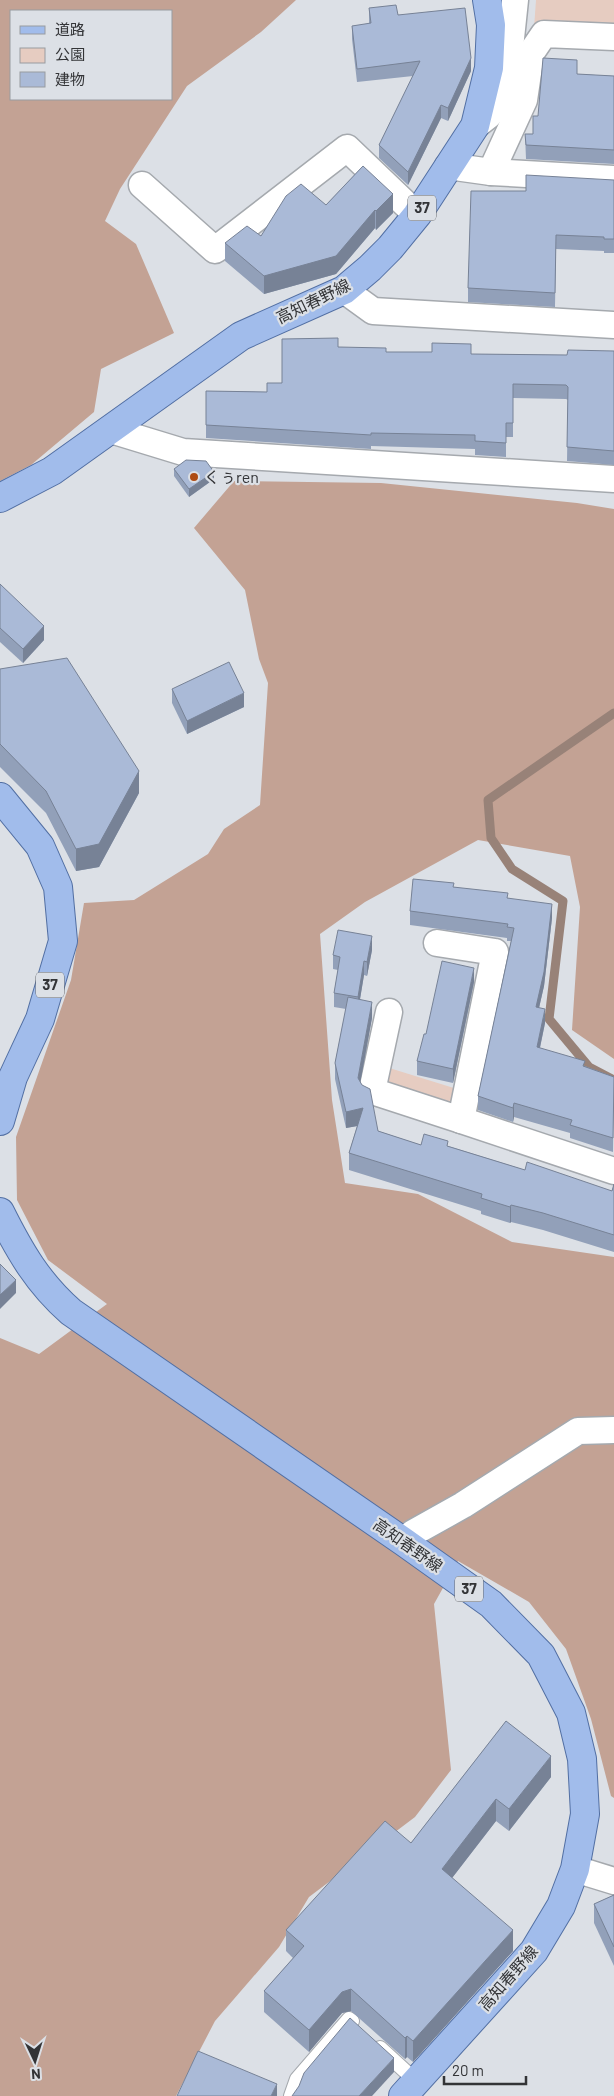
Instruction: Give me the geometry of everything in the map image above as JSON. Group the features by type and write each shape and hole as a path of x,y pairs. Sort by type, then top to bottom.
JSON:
{"main road":[{"name":"高知春野線","path":"0,498 52,471 241,336 344,290 390,248 417,215 475,126 489,68 491,25 487,0"},
{"name":"37","path":"0,797 40,846 58,887 63,941 40,1019 13,1077 0,1120"},
{"name":"高知春野線","path":"0,1212 19,1250 51,1295 71,1312 491,1604 541,1655 571,1713 582,1759 585,1814 575,1869 561,1906 534,1951 410,2089"}],"street":[{"path":"475,126 489,115 505,96 515,0"},
{"path":"491,172 524,100 531,53 544,34 614,38"},
{"path":"142,185 215,250 347,148 417,215"},
{"path":"448,166 491,172 614,179"},
{"path":"344,290 373,312 614,325"},
{"path":"111,430 183,452 614,479"},
{"path":"437,943 496,952 461,1120"},
{"path":"389,1012 372,1091 614,1171"},
{"path":"404,1542 413,1533 463,1505 578,1430 614,1430"},
{"path":"575,1869 614,1881"}],"lane":[{"path":"291,2096 297,2078 349,2019 366,2034 410,2089"}],"green space":[{"path":"536,0 614,0 614,31 534,28"},
{"path":"383,1066 457,1089 454,1101 442,1108 383,1089"}],"shaded area":[{"path":"0,0 296,0 261,32 187,86 120,189 105,221 136,244 174,333 101,369 94,412 31,465 0,481"},
{"path":"234,481 381,483 577,503 614,509 614,1059 572,1030 580,907 570,856 478,840 365,902 320,934 332,1100 345,1183 418,1194 512,1242 614,1257 614,1798 611,1796 591,1719 566,1649 529,1602 458,1561 434,1604 451,1770 415,1817 309,1897 279,1947 215,2021 176,2096 0,2096 0,1338 39,1354 107,1304 48,1260 17,1200 16,1137 71,980 84,903 134,900 208,854 224,829 260,805 268,683 259,659 245,590 194,528"}],"building":[{"path":"396,5 398,15 465,8 471,58 448,108 441,105 408,172 379,145 420,61 357,69 352,26 371,23 369,8"},
{"path":"543,58 577,60 577,74 614,76 614,150 526,145 525,134 533,134 533,116 538,116"},
{"path":"363,166 393,194 375,210 336,256 264,276 225,243 247,226 261,236 286,196 301,184 326,205"},
{"path":"526,175 614,180 614,239 556,235 555,293 468,288 471,191 526,191"},
{"path":"338,338 338,347 386,348 386,352 432,352 432,343 471,344 471,354 567,355 568,350 614,351 614,451 567,447 568,387 566,385 513,384 513,423 506,423 506,443 475,441 475,435 371,433 371,435 206,425 206,391 267,392 267,383 282,383 282,339"},
{"name":"くぅren","path":"186,460 206,461 214,472 189,489 174,469"},
{"path":"0,584 44,626 23,649 0,628"},
{"path":"67,658 139,771 99,844 76,849 46,791 0,744 0,669"},
{"path":"229,662 244,693 187,721 172,689"},
{"path":"413,879 454,883 453,887 508,893 507,898 552,904 544,972 536,1007 545,1009 537,1047 585,1061 583,1066 614,1077 613,1138 570,1125 572,1120 514,1103 513,1108 478,1096 514,928 507,927 508,924 410,911"},
{"path":"338,930 372,936 367,962 364,961 358,997 334,993 340,957 333,955"},
{"path":"442,961 474,968 453,1069 417,1061 424,1034 426,1034"},
{"path":"348,997 372,1002 358,1078 362,1085 370,1089 378,1131 421,1145 424,1134 448,1141 447,1146 525,1170 527,1162 612,1191 614,1184 614,1235 543,1213 511,1205 510,1207 481,1198 482,1194 349,1153 363,1108 346,1112 335,1063"},
{"path":"0,1264 16,1280 0,1295"},
{"path":"506,1721 551,1756 509,1809 496,1799 442,1869 513,1930 413,2041 407,2036 405,2038 351,1989 342,1992 309,2030 264,1991 304,1946 286,1930 385,1821 411,1843"},
{"path":"614,1895 614,1947 594,1904"},
{"path":"350,2018 394,2058 359,2096 292,2096 299,2086 304,2073"},
{"path":"198,2051 277,2084 271,2096 177,2096"}],"waterway":[{"path":"614,713 488,800 491,838 512,869 563,901 549,1019 589,1067 614,1080"}],"place":[{"name":"くぅren","path":"194,477"}]}
